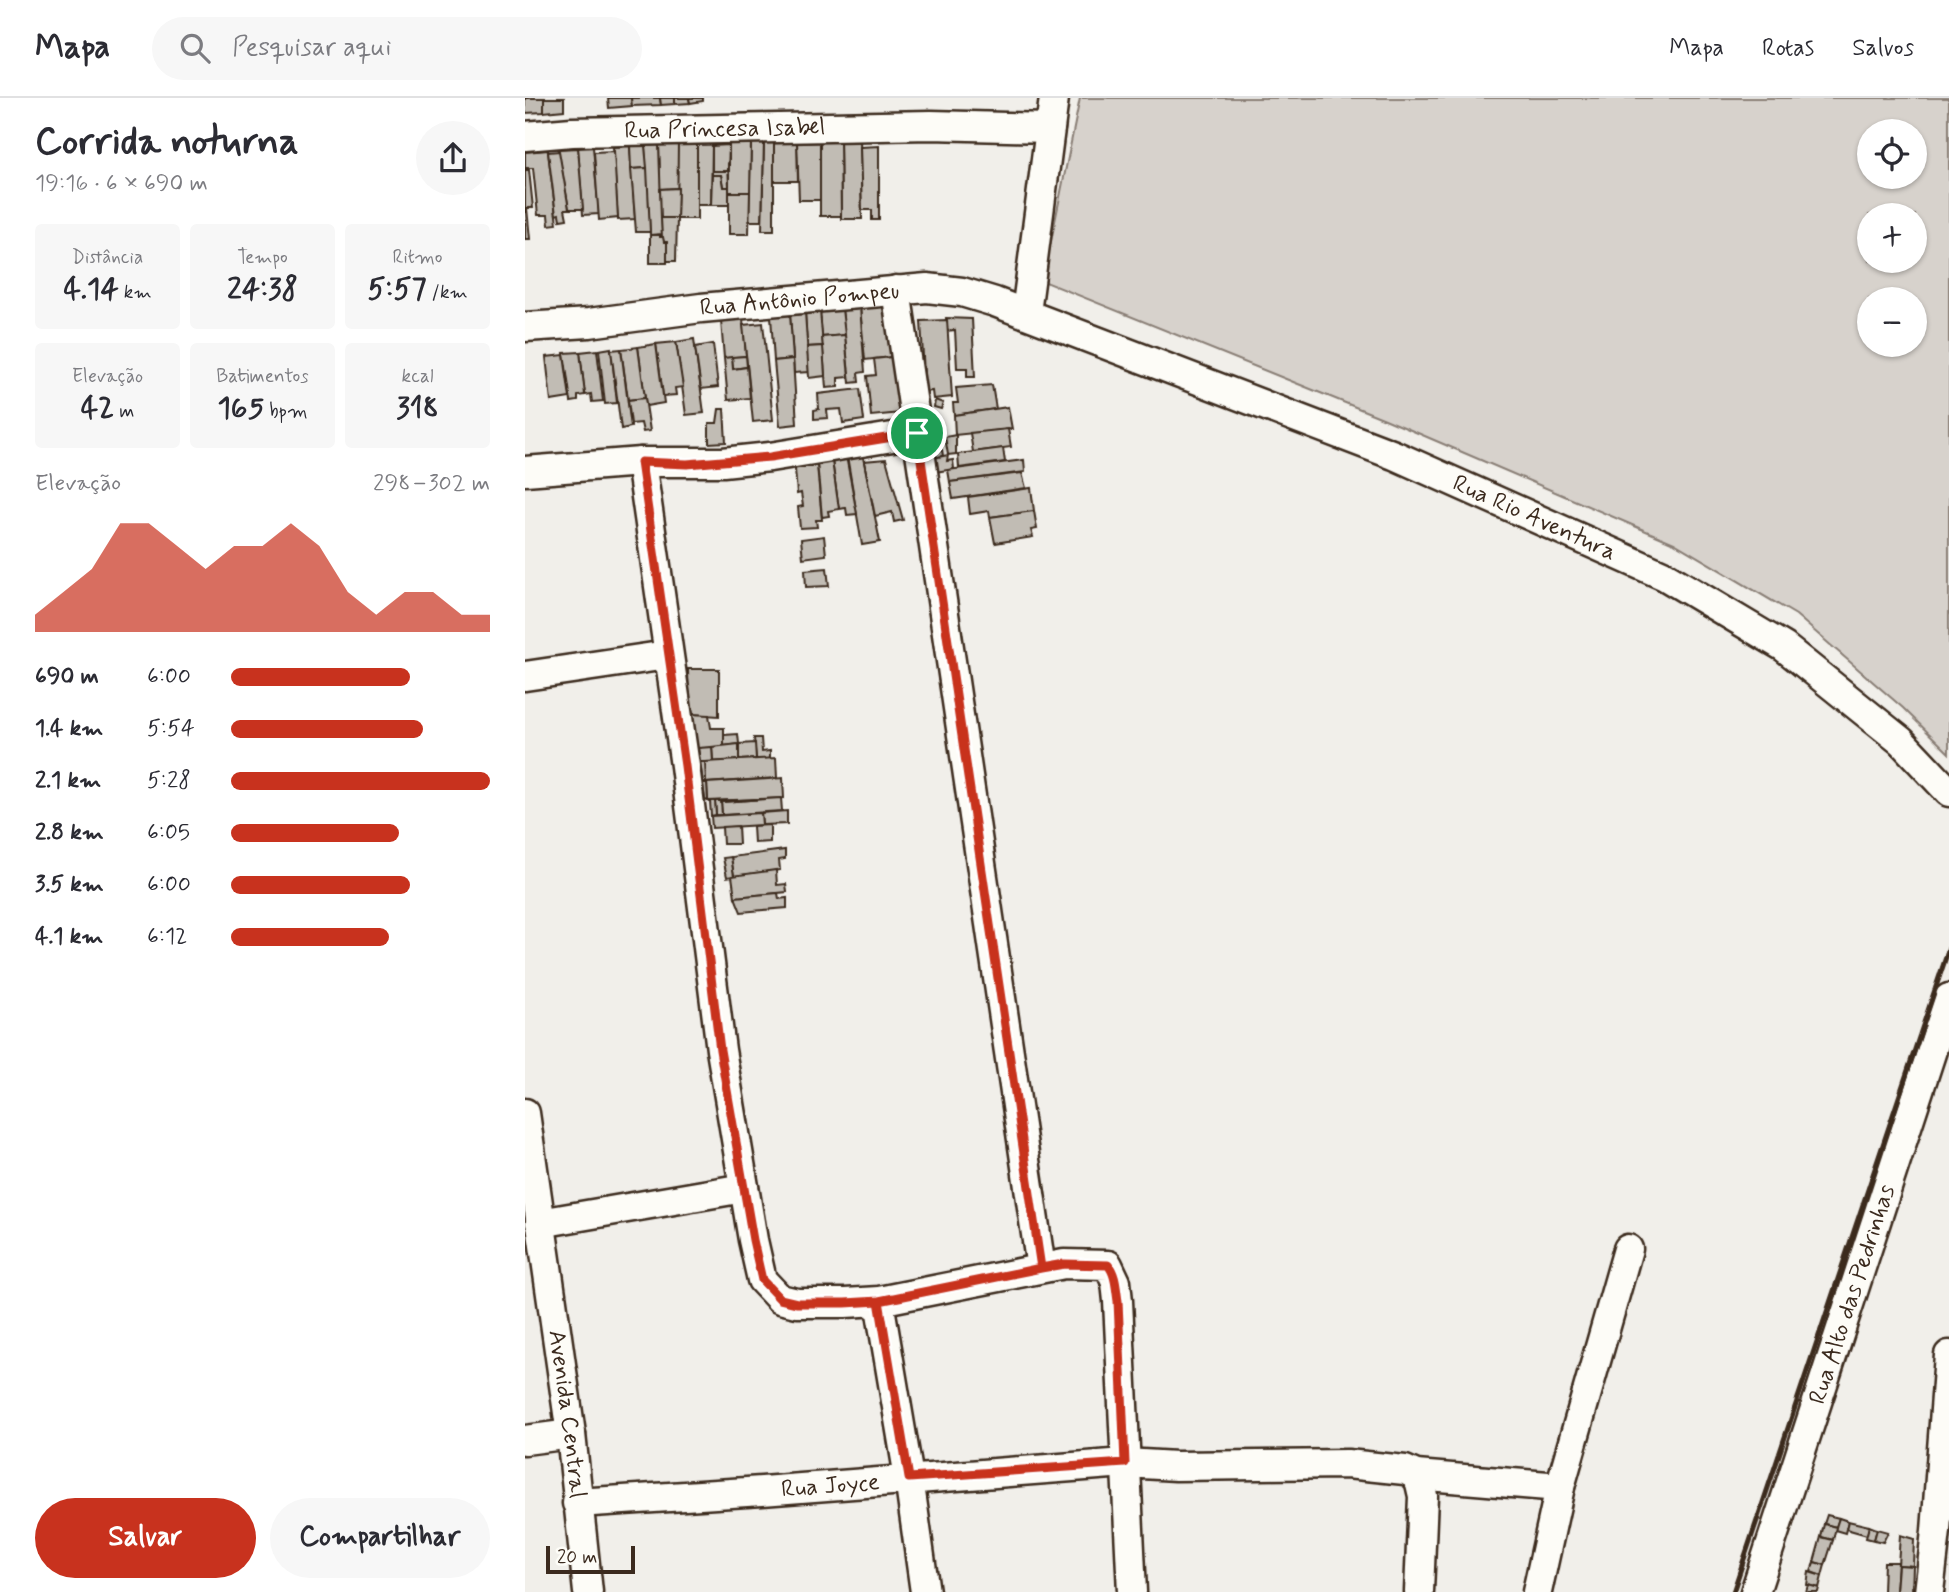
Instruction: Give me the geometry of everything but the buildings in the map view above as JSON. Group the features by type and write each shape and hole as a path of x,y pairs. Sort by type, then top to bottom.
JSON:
{"street":[{"path":"1027,313 1054,98"},
{"name":"Rua Princesa Isabel","path":"525,136 572,132 918,126 1050,128"},
{"name":"Rua Antônio Pompeu","path":"525,327 589,323 701,308 927,288 962,292 1070,330"},
{"path":"896,290 1041,1268"},
{"name":"Rua Rio Aventura","path":"1070,330 1394,456 1665,576 1784,647 1901,741 1949,792"},
{"path":"525,471 641,462 711,463 770,457 917,433"},
{"path":"641,462 685,766 720,1050 762,1280 780,1299 797,1303 845,1303 879,1301 1064,1264 1108,1265 1112,1269 1118,1301 1132,1592"},
{"path":"525,676 667,655"},
{"name":"Rua Alto das Pedrinhas","path":"1755,1592 1949,998"},
{"name":"Avenida Central","path":"525,1113 571,1434 588,1592"},
{"path":"540,1223 744,1188"},
{"path":"1537,1592 1560,1487 1628,1249"},
{"path":"879,1301 925,1592"},
{"path":"1929,1592 1949,1355"},
{"path":"525,1440 571,1434"},
{"name":"Rua Joyce","path":"577,1503 762,1492 909,1478 1125,1463 1177,1466 1347,1464 1405,1470 1416,1475 1560,1487"},
{"path":"1416,1475 1423,1496 1419,1592"}],"shaded area":[{"path":"1080,98 1949,98 1949,753 1903,708 1796,615 1674,543 1385,419 1043,281"}],"railway":[{"path":"1733,1592 1949,948"}],"route":[{"path":"917,433 723,462 641,462 685,766 720,1050 753,1240 762,1280 780,1299 797,1303 879,1301 1064,1264 1108,1265 1112,1269 1118,1301 1125,1463 909,1478 879,1301 1041,1268 917,433"}]}
